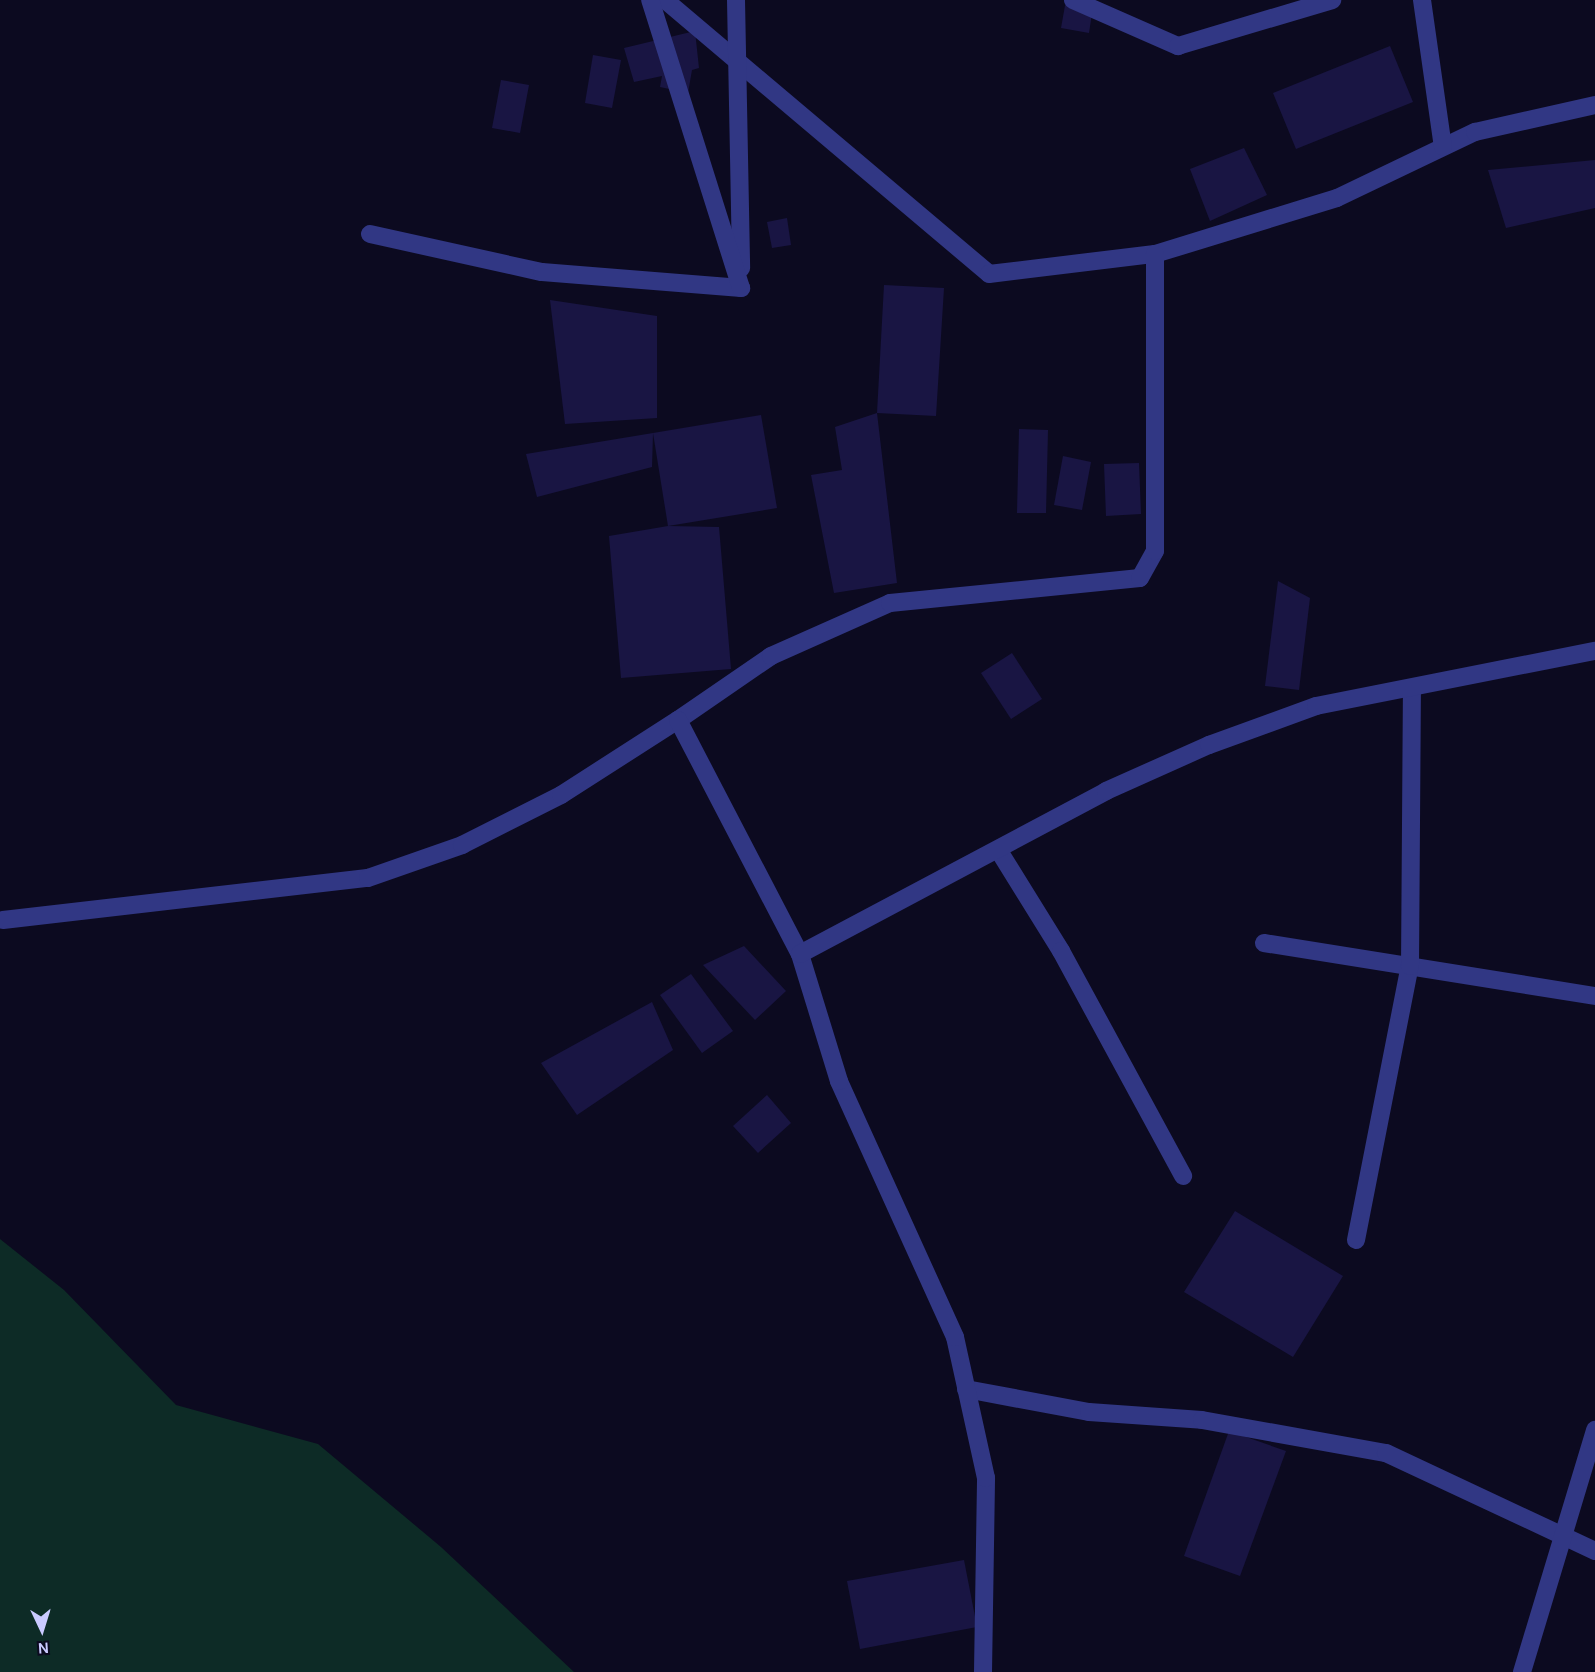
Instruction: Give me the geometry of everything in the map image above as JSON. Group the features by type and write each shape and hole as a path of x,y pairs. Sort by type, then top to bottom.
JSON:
{"street":[{"path":"650,0 741,288"},
{"path":"665,0 989,274 1155,254 1337,198 1475,132 1595,105"},
{"path":"736,0 741,288"},
{"path":"1073,0 1178,46 1332,0"},
{"path":"1422,0 1443,147"},
{"path":"370,234 542,272 741,288"},
{"path":"3,920 368,878 462,844 561,795 678,720 771,656 890,603 1140,578 1155,551 1155,254"},
{"path":"800,954 999,851 1106,791 1209,745 1316,706 1595,651"},
{"path":"1356,1240 1410,966 1412,688"},
{"path":"678,720 800,954 839,1081 955,1337 986,1478 983,1672"},
{"path":"999,851 1061,951 1183,1176"},
{"path":"1264,943 1595,996"},
{"path":"966,1389 1089,1412 1202,1420 1386,1453 1560,1537 1595,1551"},
{"path":"1522,1672 1560,1537 1595,1430"}],"green space":[{"path":"0,1239 64,1290 176,1405 318,1444 441,1547 574,1672 0,1672"}],"building":[{"path":"1066,0 1094,0 1089,33 1061,28"},
{"path":"695,31 699,68 692,70 688,93 660,87 662,76 634,82 624,48"},
{"path":"1390,46 1413,102 1296,149 1273,93"},
{"path":"593,55 621,60 612,108 585,103"},
{"path":"501,80 529,85 520,133 492,128"},
{"path":"1244,148 1267,195 1210,221 1190,169"},
{"path":"1595,160 1595,208 1506,228 1488,170"},
{"path":"787,218 791,245 772,248 767,222"},
{"path":"884,285 944,288 936,416 877,413"},
{"path":"550,300 657,316 657,418 565,424"},
{"path":"877,413 897,583 834,593 811,475 842,470 835,427"},
{"path":"761,415 777,508 668,526 653,433"},
{"path":"1019,429 1048,430 1046,513 1017,513"},
{"path":"653,433 652,467 537,497 526,454"},
{"path":"1063,456 1091,462 1082,510 1054,505"},
{"path":"1139,463 1141,514 1106,516 1104,464"},
{"path":"668,526 719,527 731,669 621,678 609,536"},
{"path":"1278,581 1310,598 1299,690 1265,686"},
{"path":"1012,653 1042,699 1011,719 981,673"},
{"path":"744,946 786,991 755,1020 703,965"},
{"path":"691,974 733,1031 702,1053 660,995"},
{"path":"652,1002 673,1050 577,1115 541,1063"},
{"path":"767,1095 791,1123 758,1153 733,1126"},
{"path":"1235,1211 1343,1276 1293,1357 1184,1292"},
{"path":"1229,1431 1286,1451 1240,1576 1184,1556"},
{"path":"964,1560 977,1627 860,1649 847,1581"}]}
